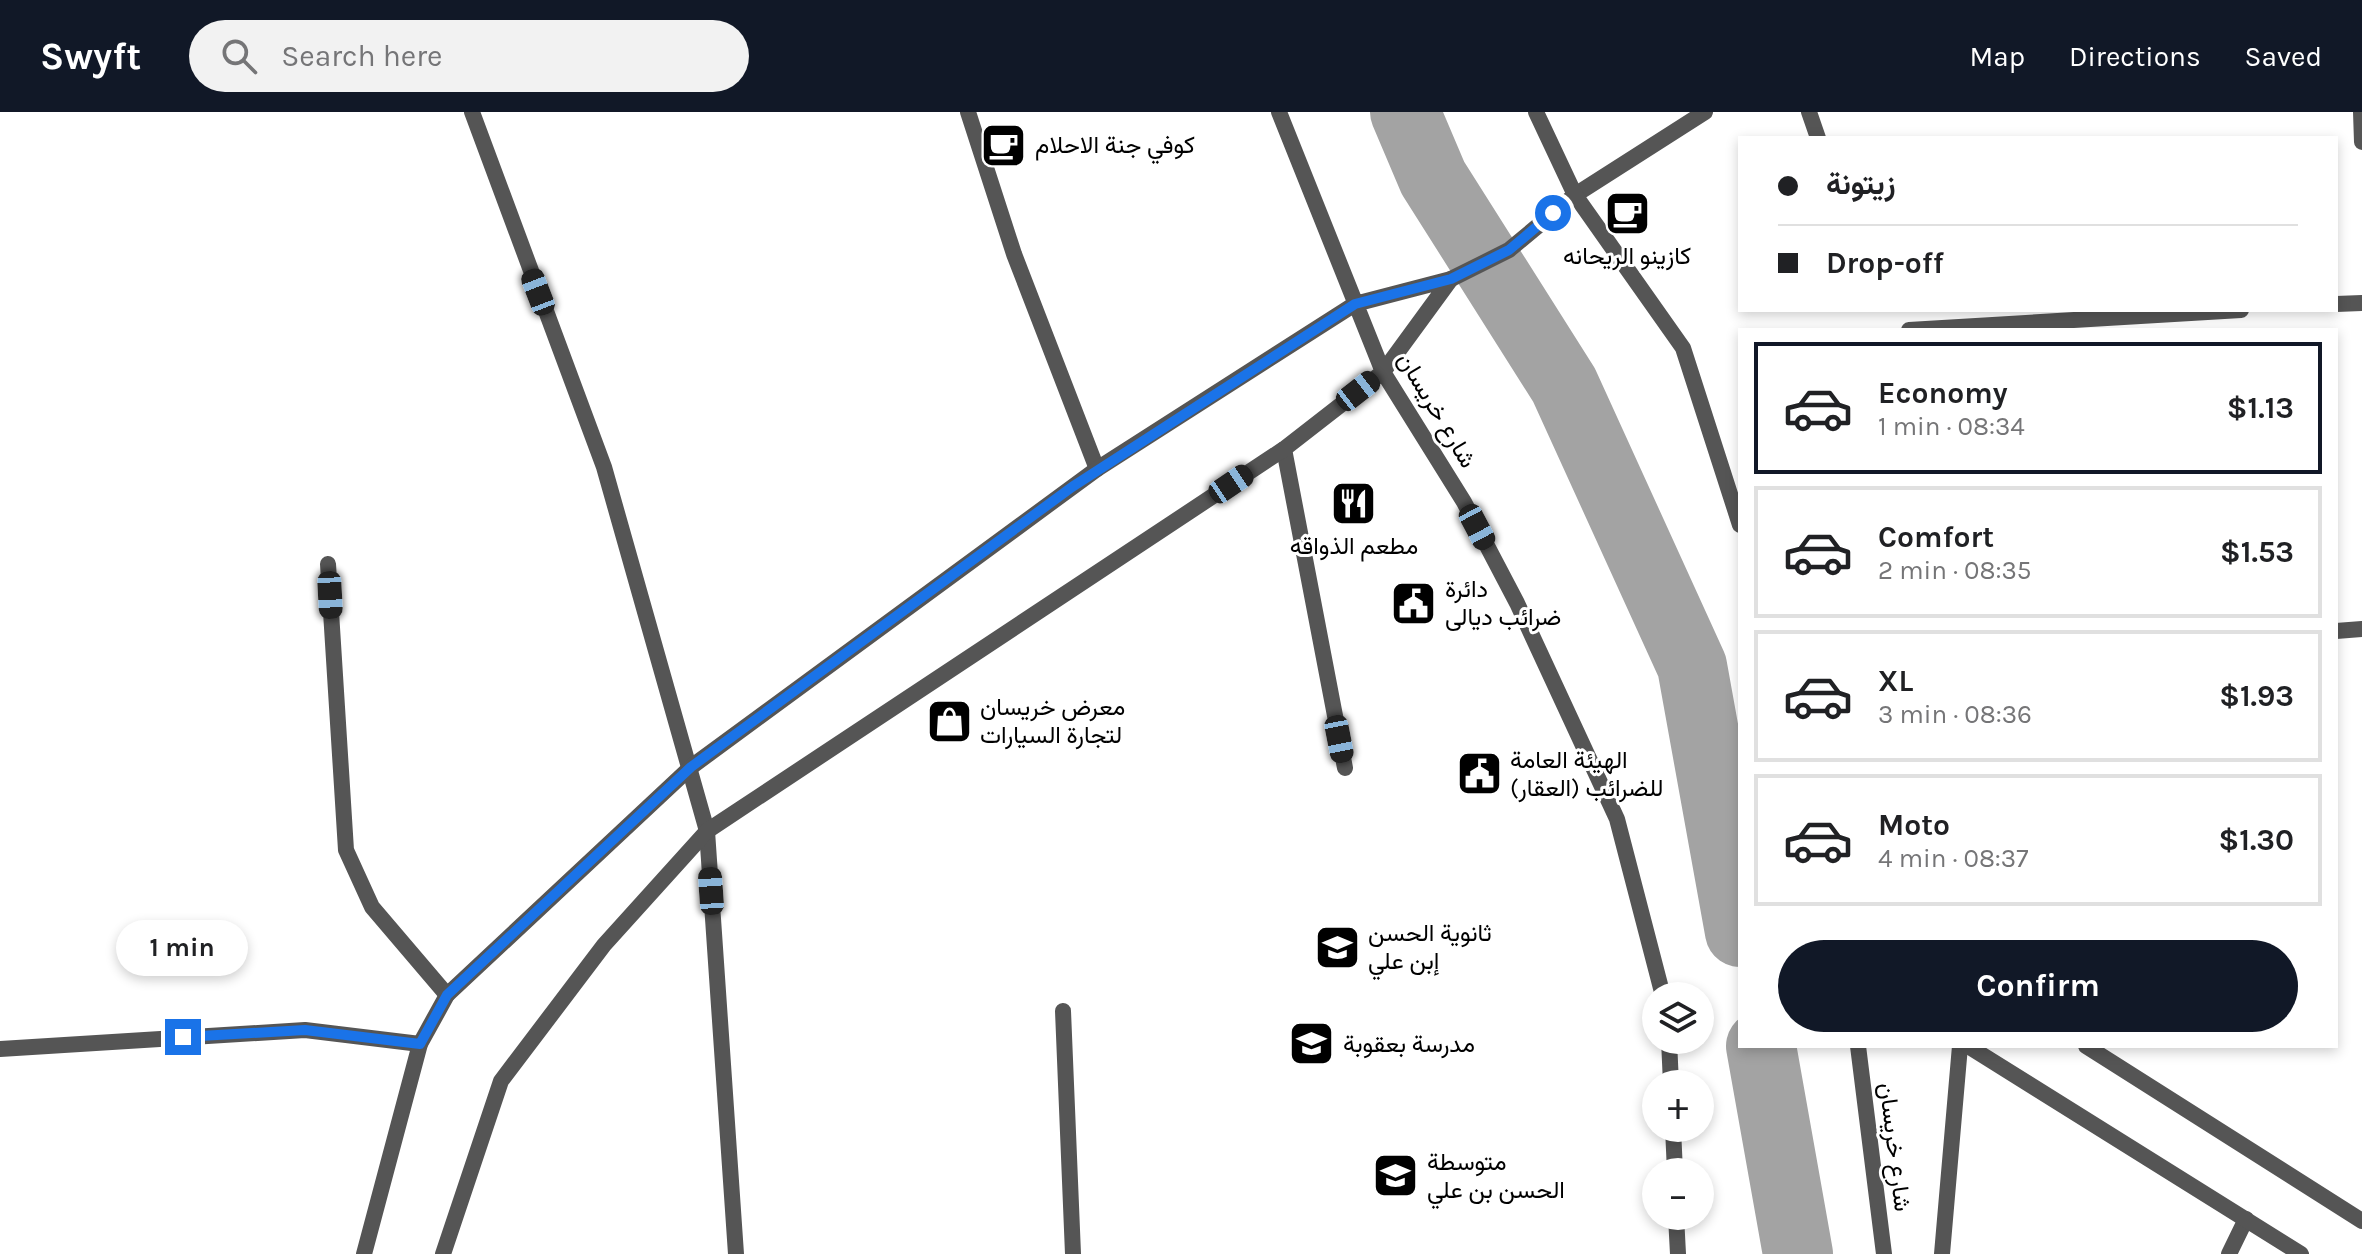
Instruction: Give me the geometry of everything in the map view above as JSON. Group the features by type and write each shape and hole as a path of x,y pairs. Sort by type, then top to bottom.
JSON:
{"street":[{"path":"472,112 604,467 707,831 736,1254"},
{"path":"968,112 1014,254 1097,469"},
{"name":"شارع خريسان","path":"1279,112 1383,372 1464,502 1517,603 1617,819 1659,982"},
{"path":"1536,112 1575,195 1683,348 1738,519"},
{"path":"364,1254 420,1044 447,995 691,767 1097,469 1355,304 1451,279 1509,250 1575,195 1705,112"},
{"path":"1809,112 1817,136"},
{"path":"2361,112 2362,142"},
{"path":"443,1254 501,1081 604,945 707,831 1284,449 1383,372 1451,279"},
{"path":"2338,304 2362,303"},
{"path":"1942,328 2208,312"},
{"path":"1284,449 1345,768"},
{"path":"328,564 346,850 372,907 447,995"},
{"path":"2338,631 2362,629"},
{"path":"1063,1011 1073,1254"},
{"path":"0,1049 305,1030 420,1044"},
{"name":"شارع خريسان","path":"1858,1048 1884,1254"},
{"path":"1942,1254 1960,1048"},
{"path":"1971,1048 2301,1254"},
{"path":"2089,1048 2362,1221"},
{"path":"2229,1254 2246,1219"},
{"path":"1677,1230 1678,1254"}],"waterway":[{"path":"1405,112 1433,178 1564,385 1692,666 1738,921"},
{"path":"1761,1048 1798,1254"}],"place":[{"name":"كوفي جنة الاحلام","path":"1004,145"},
{"name":"كازينو الريحانه","path":"1627,214"},
{"name":"مطعم الذواقه","path":"1354,504"},
{"name":"دائرة ضرائب ديالى","path":"1414,603"},
{"name":"معرض خريسان لتجارة السيارات","path":"949,721"},
{"name":"الهيئة العامة للضرائب (العقار)","path":"1479,774"},
{"name":"ثانوية الحسن إبن علي","path":"1337,947"},
{"name":"مدرسة بعقوبة","path":"1312,1044"},
{"name":"متوسطة الحسن بن علي","path":"1396,1176"}],"route":[{"path":"183,1037 305,1030 420,1044 447,995 691,767 1072,487 1355,304 1451,279 1509,250 1553,213"}]}
